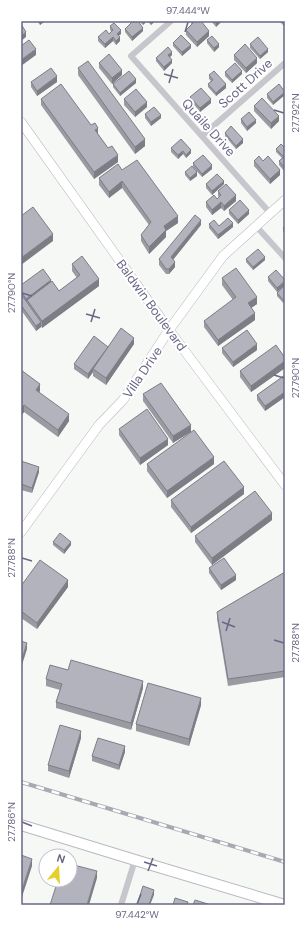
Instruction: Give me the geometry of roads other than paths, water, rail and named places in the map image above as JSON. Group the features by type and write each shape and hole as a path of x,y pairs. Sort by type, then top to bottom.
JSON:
{"main road":[{"name":"Baldwin Boulevard","path":"21,122 170,330 285,485"},
{"name":"Villa Drive","path":"21,532 99,425 123,400 170,330 223,256 285,200"},
{"path":"21,825 285,905"}],"street":[{"name":"Quaile Drive","path":"171,21 131,56 270,213"},
{"name":"Scott Drive","path":"202,136 285,63"},
{"path":"256,226 285,258"},
{"path":"121,905 135,860"}],"railway":[{"path":"21,782 285,862"}]}
